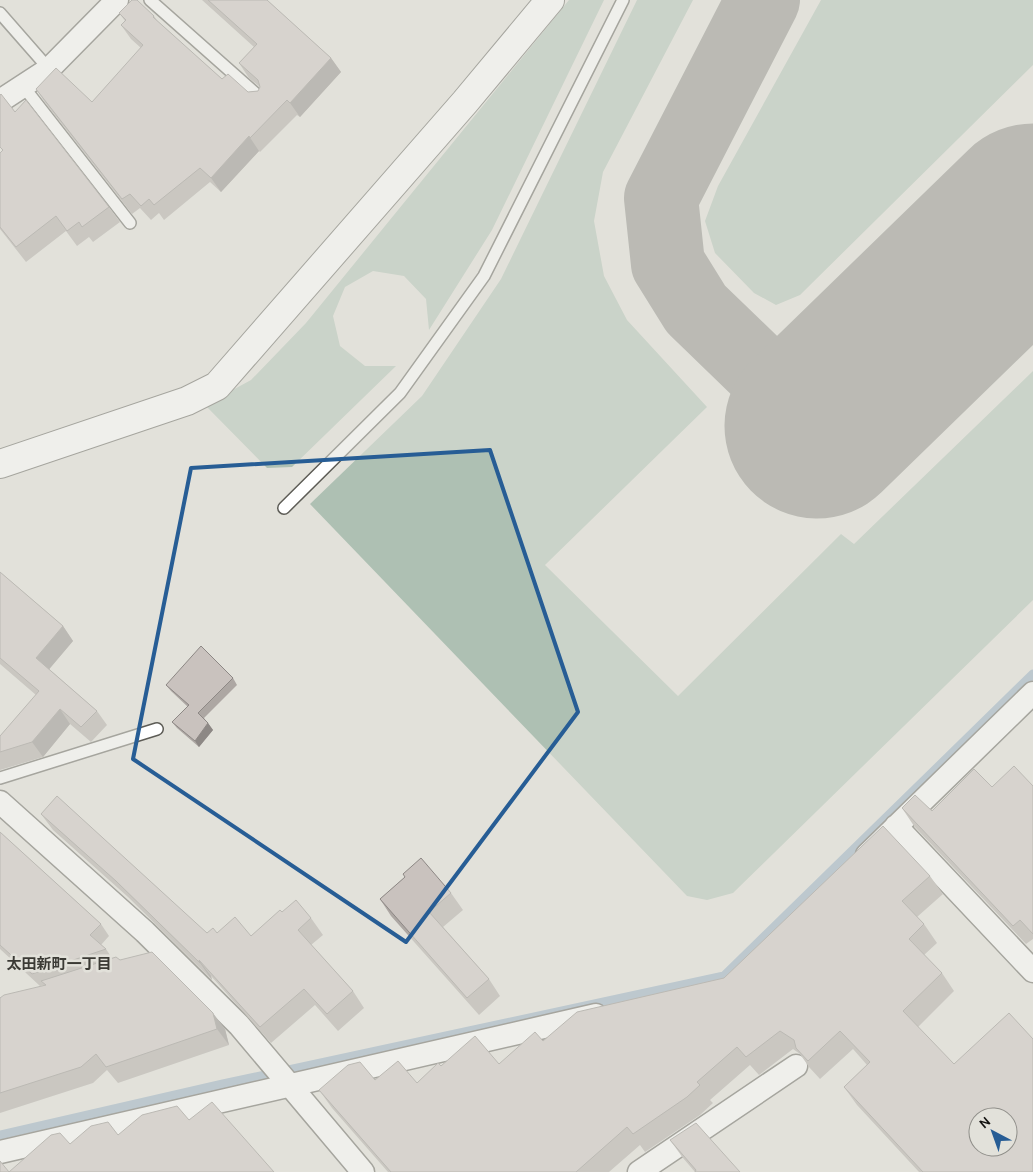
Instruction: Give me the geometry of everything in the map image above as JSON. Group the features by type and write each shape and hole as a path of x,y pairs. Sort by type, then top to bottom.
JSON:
{"street":[{"path":"0,101 49,69 117,0"},
{"path":"0,464 187,401 218,386 465,102 550,0"},
{"path":"852,869 1033,694"},
{"path":"0,802 239,1025 363,1172"},
{"path":"896,826 1033,971"},
{"path":"0,1152 281,1075 619,1010"},
{"path":"638,1172 796,1066"}],"lane":[{"path":"150,0 263,100"},
{"path":"284,508 400,393 484,276 623,0"},
{"path":"0,13 49,69"},
{"path":"23,86 130,223"},
{"path":"0,778 157,729"}],"highlighted area":[{"path":"490,450 578,712 406,942 133,759 191,468"}],"green space":[{"path":"569,0 604,0 492,230 429,330 426,299 404,276 373,271 345,287 333,316 340,346 365,366 396,366 292,467 267,468 205,405 251,380 306,323"},
{"path":"637,0 693,0 603,172 594,221 604,276 627,320 707,407 545,565 678,696 841,534 854,544 1033,371 1033,600 733,893 707,900 687,896 310,504 422,396 501,279"},
{"path":"821,0 1033,0 1033,65 800,295 776,305 754,293 715,253 705,221 718,186"}],"building":[{"path":"132,0 137,0 153,17 222,79 228,74 248,92 258,91 260,87 258,80 239,63 257,44 208,0 267,0 331,58 290,103 287,100 250,138 249,136 211,178 200,168 154,205 149,199 141,206 130,194 122,199 36,89 56,68 92,102 143,45 121,25 126,20 119,13"},
{"path":"1,94 15,112 26,100 109,207 82,227 79,222 67,231 56,216 16,247 0,227 0,153 3,150 0,147"},
{"path":"0,572 63,626 36,658 97,711 81,727 60,709 32,742 0,752 0,736 39,691 0,658"},
{"path":"201,646 233,678 198,713 208,723 195,741 172,722 189,705 166,685"},
{"path":"1014,766 1033,786 1033,934 1020,920 1013,926 902,808 915,795 932,811 974,769 992,787"},
{"path":"57,796 207,933 213,928 217,933 235,917 251,936 280,910 282,912 296,900 311,918 298,930 353,991 327,1014 304,989 260,1027 199,960 200,963 116,881 41,814"},
{"path":"883,826 930,876 902,901 924,924 909,939 942,973 903,1011 954,1064 1009,1013 1033,1039 1033,1172 923,1172 844,1087 870,1062 840,1031 808,1061 796,1048 794,1040 780,1031 746,1057 737,1047 697,1082 700,1085 687,1097 633,1134 627,1127 576,1172 391,1172 319,1090 348,1065 360,1062 375,1080 398,1061 417,1083 438,1063 441,1066 475,1036 499,1064 535,1032 543,1041 577,1012 724,978"},
{"path":"0,832 101,924 90,935 106,949 32,974 0,945"},
{"path":"421,858 451,893 429,912 489,979 467,998 380,899 405,877 403,874"},
{"path":"152,952 213,1013 217,1029 106,1067 96,1054 81,1067 0,1093 0,998 4,995 46,985 41,981 116,957 120,960"},
{"path":"212,1102 274,1172 9,1172 51,1135 60,1133 70,1144 91,1126 108,1122 118,1135 142,1115 177,1106 189,1120"},
{"path":"696,1123 740,1172 695,1172 696,1170 670,1140"},
{"path":"0,1161 9,1172 0,1172"}],"waterway":[{"path":"0,1135 223,1084 724,976 1033,674"}],"taxiway":[{"path":"763,0 661,198 668,264 696,309 817,426 811,420"}],"runway":[{"path":"817,426 1033,216"}],"district":[{"name":"太田新町一丁目","path":"59,964"}]}
